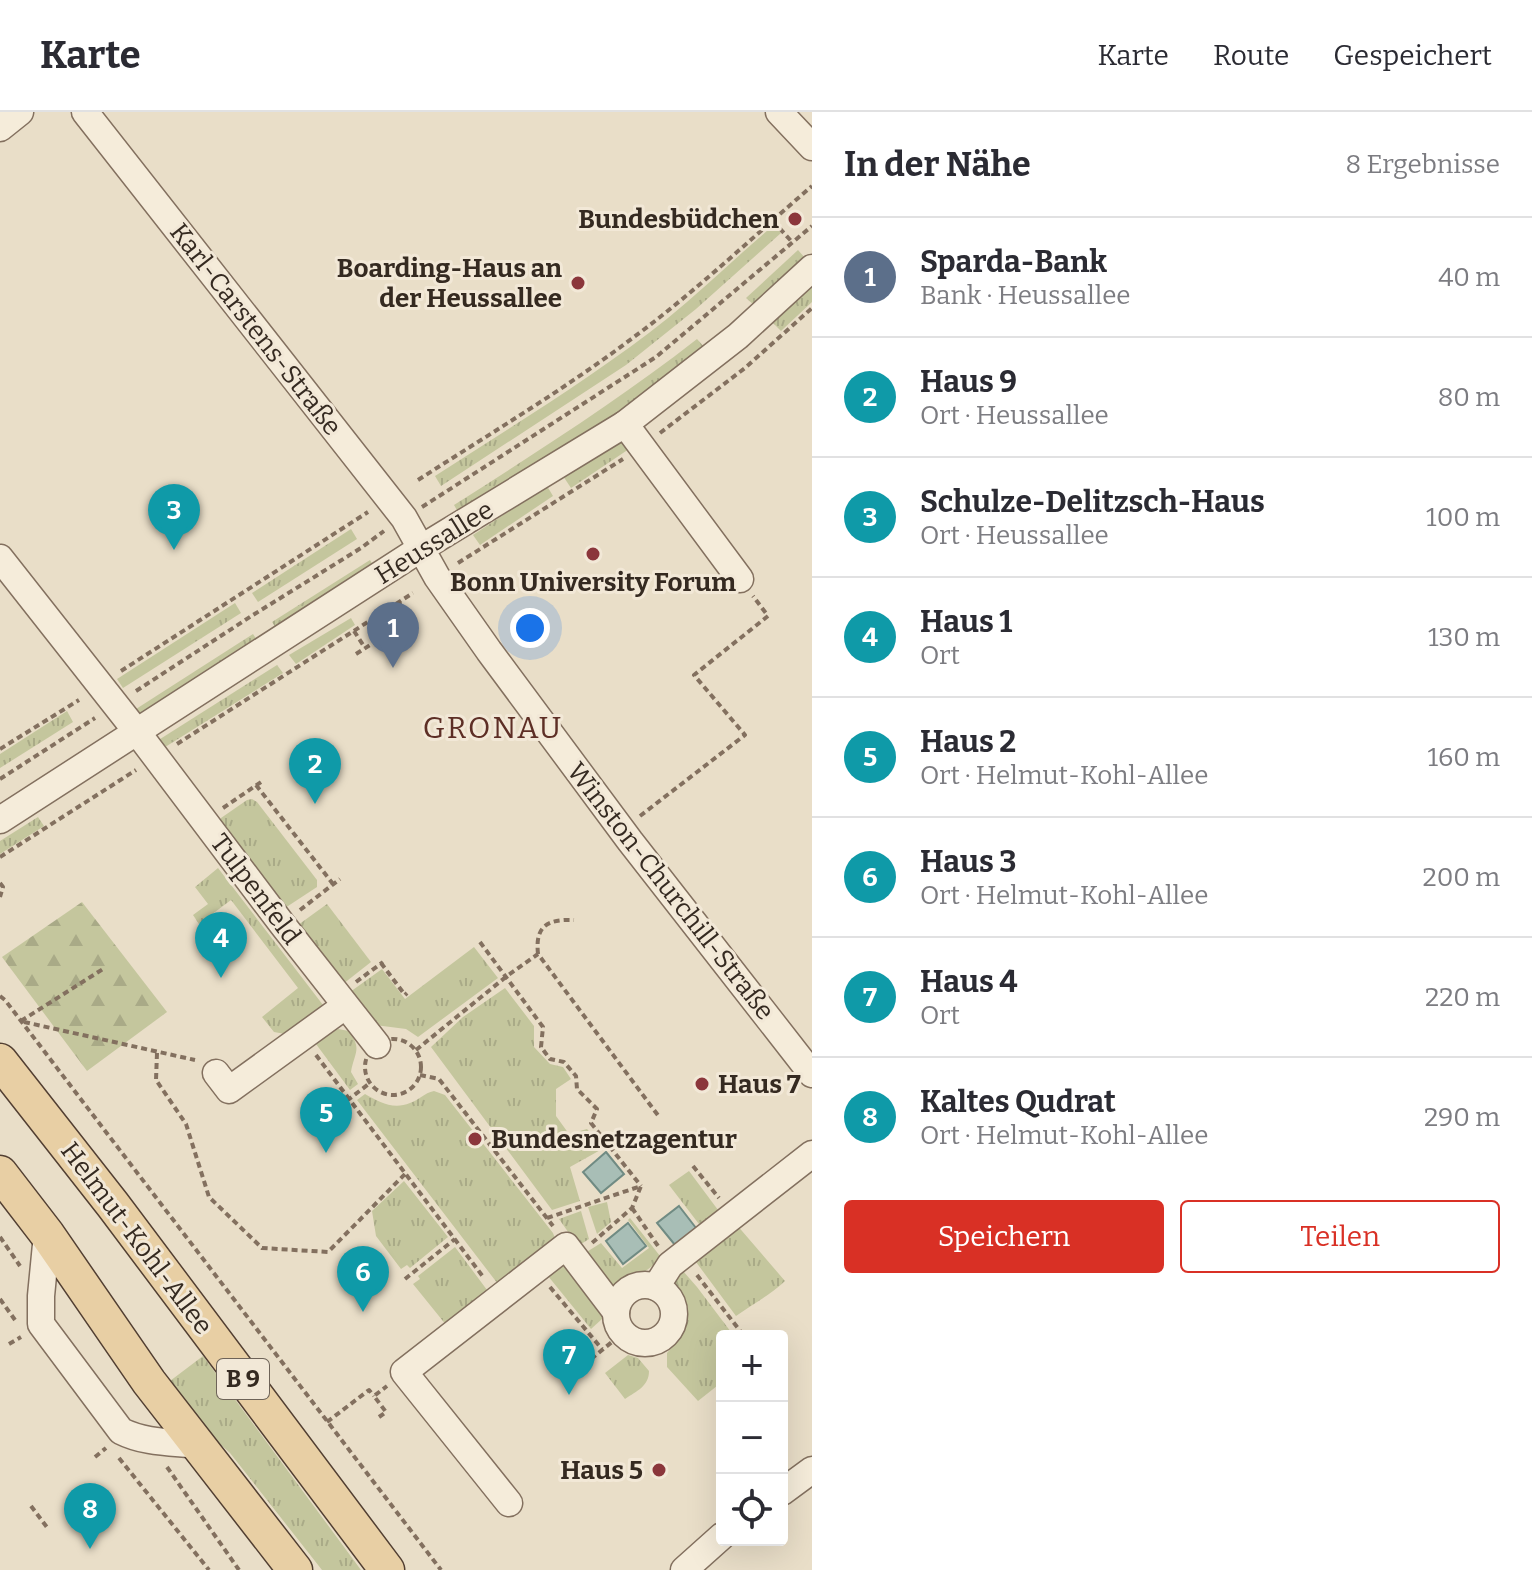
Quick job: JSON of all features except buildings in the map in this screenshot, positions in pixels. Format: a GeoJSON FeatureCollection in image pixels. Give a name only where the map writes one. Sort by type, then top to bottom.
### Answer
{"type":"FeatureCollection","features":[{"type":"Feature","properties":{"kind":"main road","name":"Helmut-Kohl-Allee"},"geometry":{"type":"LineString","coordinates":[[0,1061],[113,1205],[387,1570]]}},
{"type":"Feature","properties":{"kind":"main road"},"geometry":{"type":"LineString","coordinates":[[0,1173],[47,1234],[149,1382],[295,1570]]}},
{"type":"Feature","properties":{"kind":"street"},"geometry":{"type":"LineString","coordinates":[[0,128],[20,112]]}},
{"type":"Feature","properties":{"kind":"street","name":"Karl-Carstens-Straße"},"geometry":{"type":"LineString","coordinates":[[85,112],[404,518],[420,549]]}},
{"type":"Feature","properties":{"kind":"street"},"geometry":{"type":"LineString","coordinates":[[779,112],[812,147]]}},
{"type":"Feature","properties":{"kind":"street","name":"Heussallee"},"geometry":{"type":"LineString","coordinates":[[0,820],[420,549],[625,424],[738,336],[812,268]]}},
{"type":"Feature","properties":{"kind":"street"},"geometry":{"type":"LineString","coordinates":[[625,424],[740,579]]}},
{"type":"Feature","properties":{"kind":"street","name":"Winston-Churchill-Straße"},"geometry":{"type":"LineString","coordinates":[[420,549],[489,651],[621,829],[812,1074]]}},
{"type":"Feature","properties":{"kind":"street","name":"Tulpenfeld"},"geometry":{"type":"LineString","coordinates":[[4,571],[137,732],[377,1045]]}},
{"type":"Feature","properties":{"kind":"street"},"geometry":{"type":"LineString","coordinates":[[206,1067],[229,1090],[345,1006]]}},
{"type":"Feature","properties":{"kind":"street"},"geometry":{"type":"LineString","coordinates":[[614,1331],[623,1295],[670,1269],[812,1154]]}},
{"type":"Feature","properties":{"kind":"street"},"geometry":{"type":"LineString","coordinates":[[47,1234],[41,1324],[121,1431],[134,1438],[198,1445]]}},
{"type":"Feature","properties":{"kind":"street"},"geometry":{"type":"LineString","coordinates":[[509,1503],[404,1372],[536,1270],[570,1252],[614,1331],[639,1343],[649,1343],[666,1335],[672,1327],[674,1309],[671,1299],[664,1292],[670,1269]]}},
{"type":"Feature","properties":{"kind":"street"},"geometry":{"type":"LineString","coordinates":[[788,1488],[812,1470]]}},
{"type":"Feature","properties":{"kind":"street"},"geometry":{"type":"LineString","coordinates":[[684,1570],[716,1541]]}},
{"type":"Feature","properties":{"kind":"path"},"geometry":{"type":"LineString","coordinates":[[418,480],[538,404],[634,337],[812,186]]}},
{"type":"Feature","properties":{"kind":"path"},"geometry":{"type":"LineString","coordinates":[[772,221],[793,243]]}},
{"type":"Feature","properties":{"kind":"path"},"geometry":{"type":"LineString","coordinates":[[422,507],[656,357],[812,226]]}},
{"type":"Feature","properties":{"kind":"path"},"geometry":{"type":"LineString","coordinates":[[452,568],[642,446],[732,379],[812,308]]}},
{"type":"Feature","properties":{"kind":"path"},"geometry":{"type":"LineString","coordinates":[[115,674],[368,512]]}},
{"type":"Feature","properties":{"kind":"path"},"geometry":{"type":"LineString","coordinates":[[0,779],[361,548],[389,527]]}},
{"type":"Feature","properties":{"kind":"path"},"geometry":{"type":"LineString","coordinates":[[621,829],[745,735],[694,675],[768,616],[740,579]]}},
{"type":"Feature","properties":{"kind":"path"},"geometry":{"type":"LineString","coordinates":[[356,654],[400,626],[403,611],[400,592]]}},
{"type":"Feature","properties":{"kind":"path"},"geometry":{"type":"LineString","coordinates":[[0,857],[413,593]]}},
{"type":"Feature","properties":{"kind":"path"},"geometry":{"type":"LineString","coordinates":[[372,619],[383,646]]}},
{"type":"Feature","properties":{"kind":"path"},"geometry":{"type":"LineString","coordinates":[[354,631],[365,648]]}},
{"type":"Feature","properties":{"kind":"path"},"geometry":{"type":"LineString","coordinates":[[371,645],[375,651]]}},
{"type":"Feature","properties":{"kind":"path"},"geometry":{"type":"LineString","coordinates":[[0,749],[81,699]]}},
{"type":"Feature","properties":{"kind":"path"},"geometry":{"type":"LineString","coordinates":[[205,821],[264,780]]}},
{"type":"Feature","properties":{"kind":"path"},"geometry":{"type":"LineString","coordinates":[[256,785],[333,884]]}},
{"type":"Feature","properties":{"kind":"path"},"geometry":{"type":"LineString","coordinates":[[295,835],[302,829]]}},
{"type":"Feature","properties":{"kind":"path"},"geometry":{"type":"LineString","coordinates":[[282,924],[340,879]]}},
{"type":"Feature","properties":{"kind":"path"},"geometry":{"type":"LineString","coordinates":[[0,883],[3,887],[0,897]]}},
{"type":"Feature","properties":{"kind":"path"},"geometry":{"type":"LineString","coordinates":[[574,920],[557,919],[543,928],[537,938],[538,954],[660,1118]]}},
{"type":"Feature","properties":{"kind":"path"},"geometry":{"type":"LineString","coordinates":[[480,942],[543,1027],[541,1047],[550,1059],[564,1062],[576,1076],[577,1089],[597,1109],[591,1123],[641,1186]]}},
{"type":"Feature","properties":{"kind":"path"},"geometry":{"type":"LineString","coordinates":[[416,1050],[538,954]]}},
{"type":"Feature","properties":{"kind":"path"},"geometry":{"type":"LineString","coordinates":[[383,962],[405,995],[407,993]]}},
{"type":"Feature","properties":{"kind":"path"},"geometry":{"type":"LineString","coordinates":[[21,1021],[103,969]]}},
{"type":"Feature","properties":{"kind":"path"},"geometry":{"type":"LineString","coordinates":[[0,996],[441,1570]]}},
{"type":"Feature","properties":{"kind":"path"},"geometry":{"type":"LineString","coordinates":[[21,1021],[206,1067]]}},
{"type":"Feature","properties":{"kind":"path"},"geometry":{"type":"LineString","coordinates":[[303,1037],[499,1299]]}},
{"type":"Feature","properties":{"kind":"path"},"geometry":{"type":"LineString","coordinates":[[393,1039],[416,1050],[420,1058],[420,1075],[410,1090],[402,1094],[384,1094],[370,1083],[365,1067],[367,1058],[377,1045],[393,1039]]}},
{"type":"Feature","properties":{"kind":"path"},"geometry":{"type":"LineString","coordinates":[[157,1053],[156,1080],[186,1124],[209,1197],[262,1248],[328,1252],[405,1174]]}},
{"type":"Feature","properties":{"kind":"path"},"geometry":{"type":"LineString","coordinates":[[420,1075],[439,1079],[570,1252],[632,1208],[641,1186]]}},
{"type":"Feature","properties":{"kind":"path"},"geometry":{"type":"LineString","coordinates":[[323,1119],[370,1083]]}},
{"type":"Feature","properties":{"kind":"path"},"geometry":{"type":"LineString","coordinates":[[693,1166],[733,1216]]}},
{"type":"Feature","properties":{"kind":"path"},"geometry":{"type":"LineString","coordinates":[[547,1218],[641,1186]]}},
{"type":"Feature","properties":{"kind":"path"},"geometry":{"type":"LineString","coordinates":[[632,1208],[670,1269],[737,1330]]}},
{"type":"Feature","properties":{"kind":"path"},"geometry":{"type":"LineString","coordinates":[[405,1279],[455,1239]]}},
{"type":"Feature","properties":{"kind":"path"},"geometry":{"type":"LineString","coordinates":[[536,1270],[614,1331],[591,1359]]}},
{"type":"Feature","properties":{"kind":"path"},"geometry":{"type":"LineString","coordinates":[[0,1299],[17,1322]]}},
{"type":"Feature","properties":{"kind":"path"},"geometry":{"type":"LineString","coordinates":[[374,1396],[404,1372]]}},
{"type":"Feature","properties":{"kind":"path"},"geometry":{"type":"LineString","coordinates":[[327,1422],[369,1390],[386,1412],[379,1417]]}},
{"type":"Feature","properties":{"kind":"path"},"geometry":{"type":"LineString","coordinates":[[119,1458],[209,1570]]}},
{"type":"Feature","properties":{"kind":"path"},"geometry":{"type":"LineString","coordinates":[[31,1506],[49,1530]]}},
{"type":"Feature","properties":{"kind":"green space"},"geometry":{"type":"Polygon","coordinates":[[[774,225],[781,233],[696,309],[626,365],[441,486],[435,476],[612,360],[682,307],[774,225]]]}},
{"type":"Feature","properties":{"kind":"green space"},"geometry":{"type":"Polygon","coordinates":[[[798,250],[805,258],[754,305],[746,298],[798,250]]]}},
{"type":"Feature","properties":{"kind":"green space"},"geometry":{"type":"Polygon","coordinates":[[[812,285],[812,302],[781,331],[772,322],[812,285]]]}},
{"type":"Feature","properties":{"kind":"green space"},"geometry":{"type":"Polygon","coordinates":[[[697,339],[705,348],[650,391],[458,512],[454,505],[608,404],[697,339]]]}},
{"type":"Feature","properties":{"kind":"green space"},"geometry":{"type":"Polygon","coordinates":[[[625,435],[632,447],[571,488],[563,476],[625,435]]]}},
{"type":"Feature","properties":{"kind":"green space"},"geometry":{"type":"Polygon","coordinates":[[[547,486],[553,496],[480,545],[473,535],[547,486]]]}},
{"type":"Feature","properties":{"kind":"green space"},"geometry":{"type":"Polygon","coordinates":[[[351,529],[357,539],[258,602],[252,593],[351,529]]]}},
{"type":"Feature","properties":{"kind":"green space"},"geometry":{"type":"Polygon","coordinates":[[[370,560],[373,565],[278,631],[272,622],[370,560]]]}},
{"type":"Feature","properties":{"kind":"green space"},"geometry":{"type":"Polygon","coordinates":[[[235,603],[241,613],[123,688],[117,679],[235,603]]]}},
{"type":"Feature","properties":{"kind":"green space"},"geometry":{"type":"Polygon","coordinates":[[[351,618],[355,625],[296,664],[289,655],[351,618]]]}},
{"type":"Feature","properties":{"kind":"green space"},"geometry":{"type":"Polygon","coordinates":[[[253,634],[259,643],[141,718],[136,709],[253,634]]]}},
{"type":"Feature","properties":{"kind":"green space"},"geometry":{"type":"Polygon","coordinates":[[[277,665],[283,673],[162,749],[157,741],[277,665]]]}},
{"type":"Feature","properties":{"kind":"green space"},"geometry":{"type":"Polygon","coordinates":[[[67,711],[73,722],[0,768],[0,754],[67,711]]]}},
{"type":"Feature","properties":{"kind":"green space"},"geometry":{"type":"Polygon","coordinates":[[[252,799],[317,880],[317,887],[285,908],[219,823],[221,818],[252,799]]]}},
{"type":"Feature","properties":{"kind":"green space"},"geometry":{"type":"Polygon","coordinates":[[[38,817],[44,826],[0,854],[0,841],[38,817]]]}},
{"type":"Feature","properties":{"kind":"green space"},"geometry":{"type":"Polygon","coordinates":[[[218,868],[323,1005],[285,1034],[274,1032],[262,1017],[298,988],[231,900],[199,924],[193,915],[208,904],[195,887],[218,868]]]}},
{"type":"Feature","properties":{"kind":"green space"},"geometry":{"type":"Polygon","coordinates":[[[82,902],[167,1012],[87,1071],[2,957],[82,902]]]}},
{"type":"Feature","properties":{"kind":"green space"},"geometry":{"type":"Polygon","coordinates":[[[327,904],[371,962],[343,984],[298,925],[327,904]]]}},
{"type":"Feature","properties":{"kind":"green space"},"geometry":{"type":"Polygon","coordinates":[[[474,947],[498,978],[418,1037],[406,1029],[375,1025],[350,992],[382,969],[405,999],[474,947]]]}},
{"type":"Feature","properties":{"kind":"green space"},"geometry":{"type":"Polygon","coordinates":[[[505,988],[534,1026],[534,1047],[550,1064],[563,1067],[571,1079],[556,1089],[556,1116],[569,1134],[587,1129],[604,1148],[570,1167],[580,1201],[552,1210],[431,1047],[463,1017],[505,988]]]}},
{"type":"Feature","properties":{"kind":"green space"},"geometry":{"type":"Polygon","coordinates":[[[338,1029],[349,1031],[356,1047],[351,1072],[358,1084],[350,1090],[316,1044],[338,1029]]]}},
{"type":"Feature","properties":{"kind":"green space"},"geometry":{"type":"Polygon","coordinates":[[[434,1091],[445,1095],[553,1233],[556,1241],[501,1288],[357,1100],[365,1094],[398,1106],[434,1091]]]}},
{"type":"Feature","properties":{"kind":"green space"},"geometry":{"type":"Polygon","coordinates":[[[689,1171],[721,1214],[702,1228],[669,1185],[689,1171]]]}},
{"type":"Feature","properties":{"kind":"green space"},"geometry":{"type":"Polygon","coordinates":[[[404,1181],[448,1237],[410,1268],[407,1265],[401,1269],[376,1236],[372,1211],[404,1181]]]}},
{"type":"Feature","properties":{"kind":"green space"},"geometry":{"type":"Polygon","coordinates":[[[607,1202],[611,1222],[597,1234],[588,1207],[607,1202]]]}},
{"type":"Feature","properties":{"kind":"green space"},"geometry":{"type":"Polygon","coordinates":[[[581,1211],[589,1239],[578,1246],[559,1219],[581,1211]]]}},
{"type":"Feature","properties":{"kind":"green space"},"geometry":{"type":"Polygon","coordinates":[[[630,1218],[661,1259],[640,1275],[616,1287],[608,1282],[585,1253],[601,1243],[622,1268],[649,1248],[628,1220],[630,1218]]]}},
{"type":"Feature","properties":{"kind":"green space"},"geometry":{"type":"Polygon","coordinates":[[[736,1224],[785,1281],[736,1316],[696,1259],[736,1224]]]}},
{"type":"Feature","properties":{"kind":"green space"},"geometry":{"type":"Polygon","coordinates":[[[455,1247],[493,1298],[451,1331],[413,1284],[420,1279],[418,1276],[455,1247]]]}},
{"type":"Feature","properties":{"kind":"green space"},"geometry":{"type":"Polygon","coordinates":[[[557,1266],[569,1267],[603,1314],[591,1329],[548,1276],[557,1266]]]}},
{"type":"Feature","properties":{"kind":"green space"},"geometry":{"type":"Polygon","coordinates":[[[683,1271],[729,1330],[716,1330],[716,1387],[698,1401],[667,1367],[667,1353],[677,1341],[686,1321],[685,1306],[673,1279],[683,1271]]]}},
{"type":"Feature","properties":{"kind":"green space"},"geometry":{"type":"Polygon","coordinates":[[[628,1355],[638,1358],[649,1371],[645,1384],[625,1399],[605,1373],[628,1355]]]}},
{"type":"Feature","properties":{"kind":"green space"},"geometry":{"type":"Polygon","coordinates":[[[203,1356],[361,1570],[322,1570],[230,1453],[197,1423],[166,1384],[203,1356]]]}},
{"type":"Feature","properties":{"kind":"water"},"geometry":{"type":"Polygon","coordinates":[[[606,1152],[624,1174],[601,1193],[583,1172],[606,1152]]]}},
{"type":"Feature","properties":{"kind":"water"},"geometry":{"type":"Polygon","coordinates":[[[679,1206],[696,1228],[675,1245],[657,1223],[679,1206]]]}},
{"type":"Feature","properties":{"kind":"water"},"geometry":{"type":"Polygon","coordinates":[[[628,1223],[646,1246],[623,1264],[606,1241],[628,1223]]]}},
{"type":"Feature","properties":{"kind":"place","name":"Bundesbüdchen"},"geometry":{"type":"Point","coordinates":[795,219]}},
{"type":"Feature","properties":{"kind":"place","name":"Boarding-Haus an der Heussallee"},"geometry":{"type":"Point","coordinates":[578,283]}},
{"type":"Feature","properties":{"kind":"place","name":"Schulze-Delitzsch-Haus"},"geometry":{"type":"Point","coordinates":[174,550]}},
{"type":"Feature","properties":{"kind":"place","name":"Bonn University Forum"},"geometry":{"type":"Point","coordinates":[593,554]}},
{"type":"Feature","properties":{"kind":"place","name":"Sparda-Bank"},"geometry":{"type":"Point","coordinates":[393,668]}},
{"type":"Feature","properties":{"kind":"place","name":"Haus 9"},"geometry":{"type":"Point","coordinates":[315,804]}},
{"type":"Feature","properties":{"kind":"place","name":"Haus 1"},"geometry":{"type":"Point","coordinates":[221,978]}},
{"type":"Feature","properties":{"kind":"place","name":"Haus 7"},"geometry":{"type":"Point","coordinates":[702,1084]}},
{"type":"Feature","properties":{"kind":"place","name":"Bundesnetzagentur"},"geometry":{"type":"Point","coordinates":[475,1139]}},
{"type":"Feature","properties":{"kind":"place","name":"Haus 2"},"geometry":{"type":"Point","coordinates":[326,1153]}},
{"type":"Feature","properties":{"kind":"place","name":"Haus 3"},"geometry":{"type":"Point","coordinates":[363,1312]}},
{"type":"Feature","properties":{"kind":"place","name":"Haus 4"},"geometry":{"type":"Point","coordinates":[569,1395]}},
{"type":"Feature","properties":{"kind":"place","name":"Haus 5"},"geometry":{"type":"Point","coordinates":[659,1470]}},
{"type":"Feature","properties":{"kind":"place","name":"Kaltes Qudrat"},"geometry":{"type":"Point","coordinates":[90,1549]}},
{"type":"Feature","properties":{"kind":"district","name":"GRONAU"},"geometry":{"type":"Point","coordinates":[493,728]}}]}
